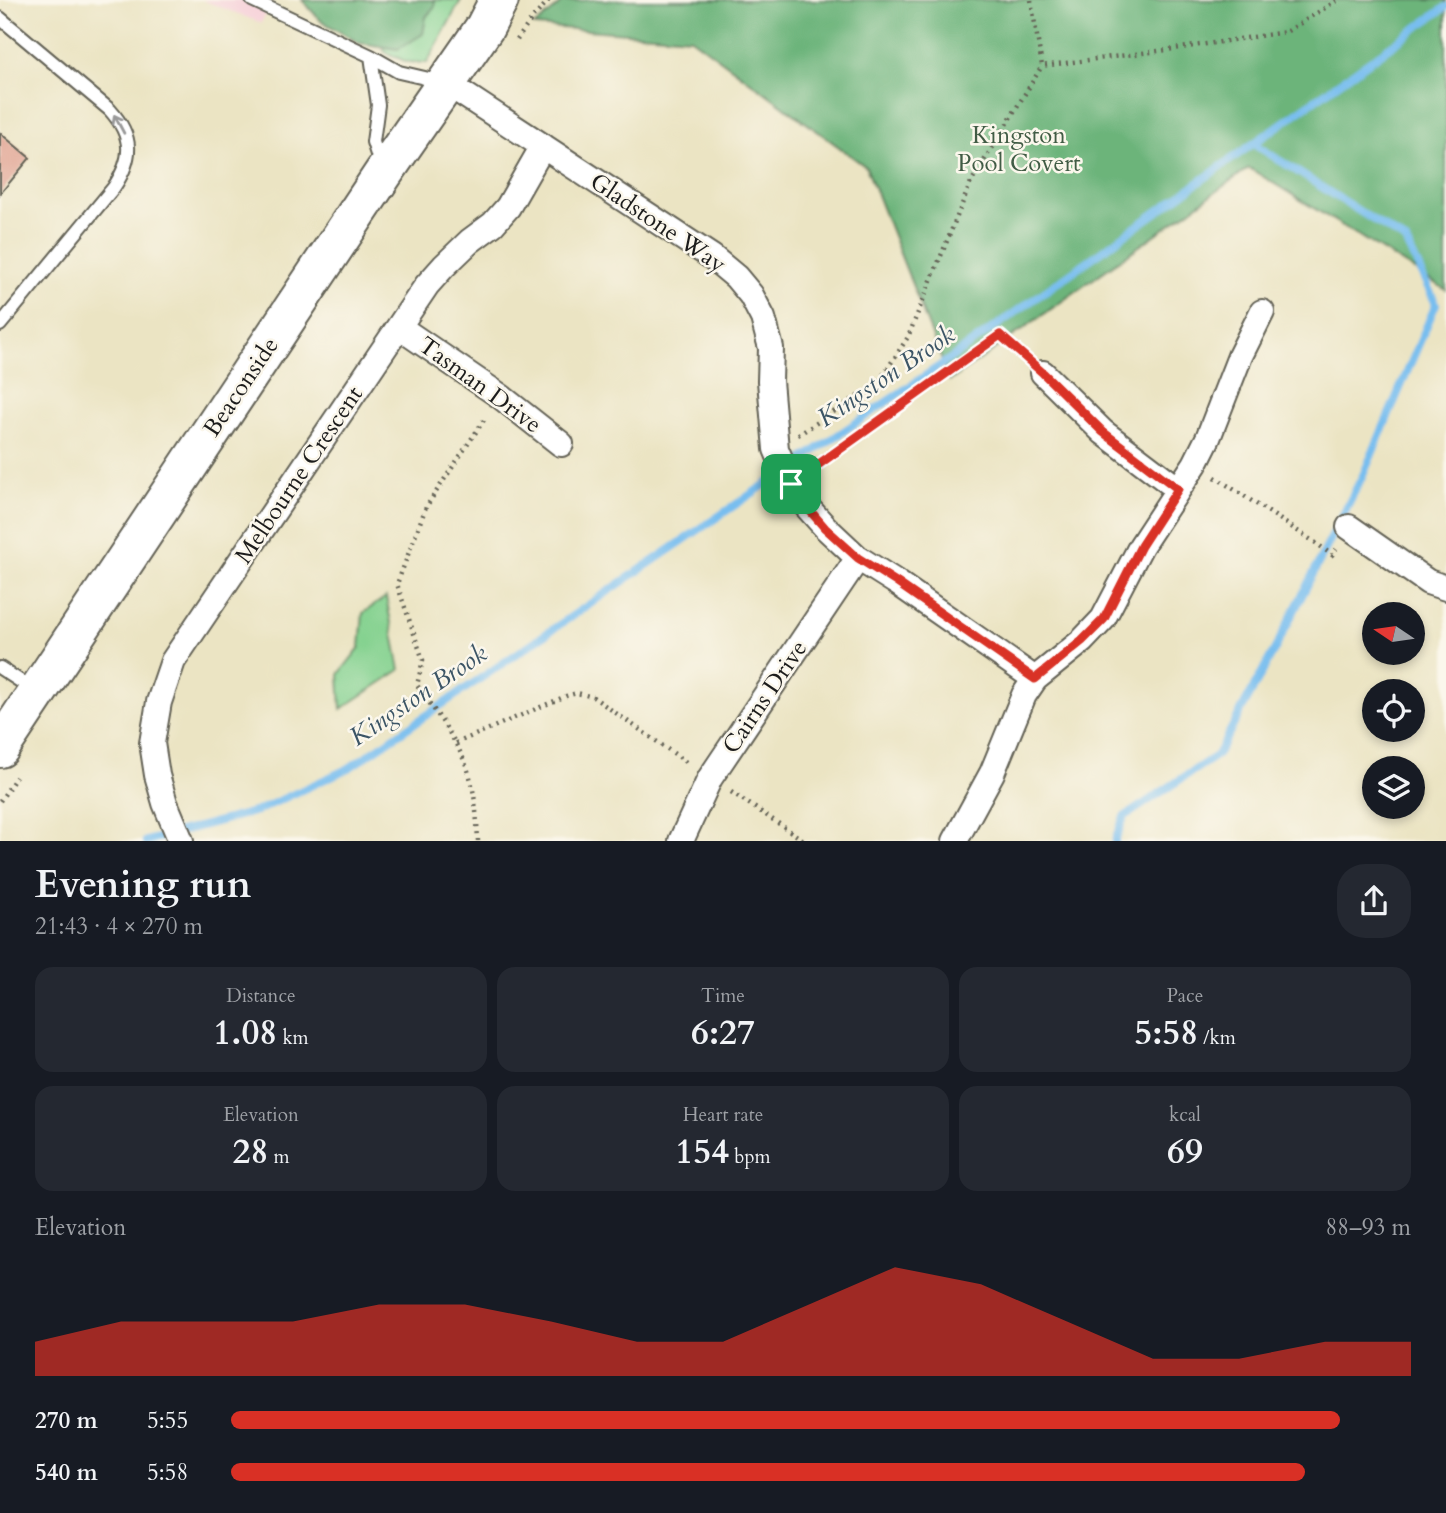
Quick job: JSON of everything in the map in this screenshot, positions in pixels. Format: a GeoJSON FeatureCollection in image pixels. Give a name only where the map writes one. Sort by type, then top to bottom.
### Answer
{"type":"FeatureCollection","features":[{"type":"Feature","properties":{"kind":"highway","name":"Beaconside"},"geometry":{"type":"LineString","coordinates":[[0,748],[383,174],[448,84],[500,23],[514,0]]}},
{"type":"Feature","properties":{"kind":"street","name":"Gladstone Way"},"geometry":{"type":"LineString","coordinates":[[448,84],[712,257],[736,277],[751,295],[763,318],[771,348],[770,381],[776,449],[796,491],[825,528],[858,558],[1035,679]]}},
{"type":"Feature","properties":{"kind":"street","name":"Melbourne Crescent"},"geometry":{"type":"LineString","coordinates":[[181,841],[165,803],[152,743],[159,702],[173,661],[427,285],[444,265],[508,207],[543,146]]}},
{"type":"Feature","properties":{"kind":"street"},"geometry":{"type":"LineString","coordinates":[[955,841],[992,773],[1024,695],[1035,679],[1082,641],[1104,619],[1141,546],[1195,464],[1240,356],[1262,312]]}},
{"type":"Feature","properties":{"kind":"street","name":"Tasman Drive"},"geometry":{"type":"LineString","coordinates":[[399,327],[500,396],[561,444]]}},
{"type":"Feature","properties":{"kind":"street"},"geometry":{"type":"LineString","coordinates":[[1043,373],[1103,432],[1178,489]]}},
{"type":"Feature","properties":{"kind":"street"},"geometry":{"type":"LineString","coordinates":[[1349,527],[1428,582],[1446,588]]}},
{"type":"Feature","properties":{"kind":"street","name":"Cairns Drive"},"geometry":{"type":"LineString","coordinates":[[681,841],[710,778],[858,558]]}},
{"type":"Feature","properties":{"kind":"lane"},"geometry":{"type":"LineString","coordinates":[[252,0],[399,72],[448,84]]}},
{"type":"Feature","properties":{"kind":"lane"},"geometry":{"type":"LineString","coordinates":[[0,18],[110,110],[121,122],[128,155],[124,170],[114,187],[0,325]]}},
{"type":"Feature","properties":{"kind":"lane"},"geometry":{"type":"LineString","coordinates":[[371,56],[378,105],[373,142],[383,174]]}},
{"type":"Feature","properties":{"kind":"lane"},"geometry":{"type":"LineString","coordinates":[[0,668],[39,689]]}},
{"type":"Feature","properties":{"kind":"path"},"geometry":{"type":"LineString","coordinates":[[500,23],[531,20],[549,0]]}},
{"type":"Feature","properties":{"kind":"path"},"geometry":{"type":"LineString","coordinates":[[776,449],[878,383],[908,337],[971,182],[1042,66],[1031,0]]}},
{"type":"Feature","properties":{"kind":"path"},"geometry":{"type":"LineString","coordinates":[[1042,66],[1174,50],[1286,32],[1338,0]]}},
{"type":"Feature","properties":{"kind":"path"},"geometry":{"type":"LineString","coordinates":[[796,491],[1000,335],[1043,373]]}},
{"type":"Feature","properties":{"kind":"path"},"geometry":{"type":"LineString","coordinates":[[478,841],[477,811],[471,778],[456,743],[418,685],[422,660],[397,584],[426,507],[500,396]]}},
{"type":"Feature","properties":{"kind":"path"},"geometry":{"type":"LineString","coordinates":[[1195,464],[1332,555]]}},
{"type":"Feature","properties":{"kind":"path"},"geometry":{"type":"LineString","coordinates":[[456,743],[566,696]]}},
{"type":"Feature","properties":{"kind":"shaded area"},"geometry":{"type":"Polygon","coordinates":[[[202,0],[273,0],[261,23],[202,0]]]}},
{"type":"Feature","properties":{"kind":"green space"},"geometry":{"type":"Polygon","coordinates":[[[302,0],[434,0],[435,6],[426,17],[423,34],[398,49],[359,43],[320,20],[302,0]]]}},
{"type":"Feature","properties":{"kind":"green space"},"geometry":{"type":"Polygon","coordinates":[[[434,0],[461,0],[427,63],[407,62],[385,52],[383,47],[398,49],[435,6],[434,0]]]}},
{"type":"Feature","properties":{"kind":"green space","name":"Kingston Pool Covert"},"geometry":{"type":"Polygon","coordinates":[[[1446,0],[1446,290],[1249,168],[950,381],[866,167],[691,38],[534,26],[563,2],[1446,0]]]}},
{"type":"Feature","properties":{"kind":"green space"},"geometry":{"type":"Polygon","coordinates":[[[386,597],[400,670],[341,709],[339,674],[360,647],[363,613],[386,597]]]}},
{"type":"Feature","properties":{"kind":"building"},"geometry":{"type":"Polygon","coordinates":[[[0,133],[30,158],[0,194],[0,133]]]}},
{"type":"Feature","properties":{"kind":"waterway","name":"Kingston Brook"},"geometry":{"type":"LineString","coordinates":[[146,841],[257,811],[349,768],[951,358],[1446,7]]}},
{"type":"Feature","properties":{"kind":"waterway"},"geometry":{"type":"LineString","coordinates":[[1115,841],[1124,817],[1217,755],[1277,645],[1364,473],[1436,304],[1406,241],[1254,144]]}},
{"type":"Feature","properties":{"kind":"route"},"geometry":{"type":"LineString","coordinates":[[1000,335],[1103,432],[1178,489],[1141,546],[1104,619],[1082,641],[1035,679],[858,558],[825,528],[791,484],[1000,335]]}}]}
